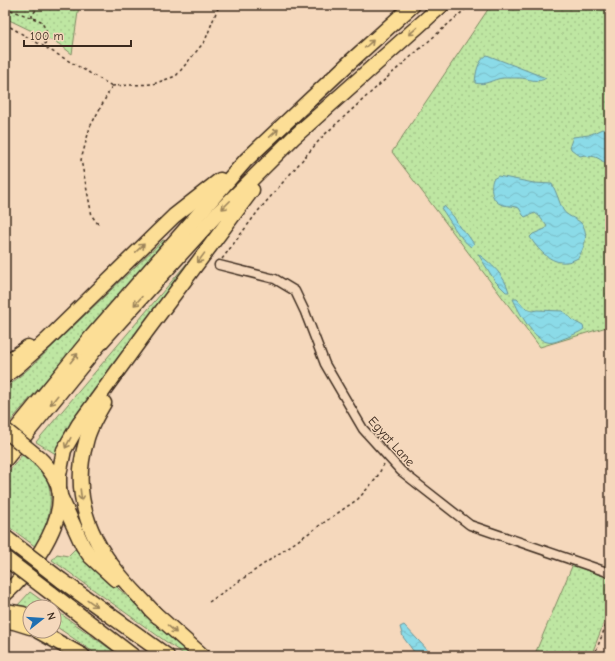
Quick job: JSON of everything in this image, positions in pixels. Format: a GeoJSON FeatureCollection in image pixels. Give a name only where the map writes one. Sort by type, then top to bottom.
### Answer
{"type":"FeatureCollection","features":[{"type":"Feature","properties":{"kind":"highway"},"geometry":{"type":"LineString","coordinates":[[5,376],[46,341],[82,304],[174,216],[246,160],[413,5]]}},
{"type":"Feature","properties":{"kind":"highway"},"geometry":{"type":"LineString","coordinates":[[5,460],[101,342],[216,215],[294,138],[442,5]]}},
{"type":"Feature","properties":{"kind":"highway"},"geometry":{"type":"LineString","coordinates":[[5,594],[18,582],[46,543],[57,515],[61,461],[69,441],[146,332],[265,172],[294,138]]}},
{"type":"Feature","properties":{"kind":"highway"},"geometry":{"type":"LineString","coordinates":[[5,443],[93,335],[246,160]]}},
{"type":"Feature","properties":{"kind":"highway"},"geometry":{"type":"LineString","coordinates":[[5,363],[25,350],[82,304]]}},
{"type":"Feature","properties":{"kind":"highway"},"geometry":{"type":"LineString","coordinates":[[146,332],[95,419],[86,440],[80,475],[83,506],[93,535],[118,573],[157,616]]}},
{"type":"Feature","properties":{"kind":"highway"},"geometry":{"type":"LineString","coordinates":[[5,430],[38,457],[50,470],[77,536],[90,556],[203,656]]}},
{"type":"Feature","properties":{"kind":"highway"},"geometry":{"type":"LineString","coordinates":[[5,537],[61,580],[167,656]]}},
{"type":"Feature","properties":{"kind":"highway"},"geometry":{"type":"LineString","coordinates":[[5,558],[133,656]]}},
{"type":"Feature","properties":{"kind":"highway"},"geometry":{"type":"LineString","coordinates":[[5,611],[22,614]]}},
{"type":"Feature","properties":{"kind":"highway"},"geometry":{"type":"LineString","coordinates":[[5,621],[22,624]]}},
{"type":"Feature","properties":{"kind":"highway"},"geometry":{"type":"LineString","coordinates":[[62,637],[89,656]]}},
{"type":"Feature","properties":{"kind":"highway"},"geometry":{"type":"LineString","coordinates":[[52,639],[83,656]]}},
{"type":"Feature","properties":{"kind":"street","name":"Egypt Lane"},"geometry":{"type":"LineString","coordinates":[[219,265],[275,279],[295,291],[305,312],[325,364],[363,429],[401,471],[470,525],[610,573]]}},
{"type":"Feature","properties":{"kind":"path"},"geometry":{"type":"LineString","coordinates":[[32,18],[32,15],[40,5]]}},
{"type":"Feature","properties":{"kind":"path"},"geometry":{"type":"LineString","coordinates":[[5,24],[112,86],[153,84],[176,76],[205,41],[217,10],[221,5]]}},
{"type":"Feature","properties":{"kind":"path"},"geometry":{"type":"LineString","coordinates":[[219,265],[222,257],[259,210],[323,136],[470,5]]}},
{"type":"Feature","properties":{"kind":"path"},"geometry":{"type":"LineString","coordinates":[[5,8],[41,20],[46,30],[45,46]]}},
{"type":"Feature","properties":{"kind":"path"},"geometry":{"type":"LineString","coordinates":[[98,224],[92,216],[82,160],[90,127],[112,86]]}},
{"type":"Feature","properties":{"kind":"path"},"geometry":{"type":"LineString","coordinates":[[209,602],[358,500],[376,479],[388,457]]}},
{"type":"Feature","properties":{"kind":"path"},"geometry":{"type":"LineString","coordinates":[[594,656],[610,615]]}},
{"type":"Feature","properties":{"kind":"green space"},"geometry":{"type":"Polygon","coordinates":[[[5,5],[79,5],[72,54],[59,44],[5,18],[5,5]]]}},
{"type":"Feature","properties":{"kind":"green space"},"geometry":{"type":"Polygon","coordinates":[[[491,5],[610,5],[610,326],[540,347],[392,152],[491,5]]]}},
{"type":"Feature","properties":{"kind":"green space"},"geometry":{"type":"Polygon","coordinates":[[[209,237],[59,456],[36,442],[209,237]]]}},
{"type":"Feature","properties":{"kind":"green space"},"geometry":{"type":"Polygon","coordinates":[[[163,240],[165,241],[9,423],[5,419],[5,389],[33,365],[163,240]]]}},
{"type":"Feature","properties":{"kind":"green space"},"geometry":{"type":"Polygon","coordinates":[[[22,455],[42,470],[48,482],[50,491],[47,520],[36,547],[5,524],[5,476],[22,455]]]}},
{"type":"Feature","properties":{"kind":"green space"},"geometry":{"type":"Polygon","coordinates":[[[75,549],[193,656],[186,656],[52,560],[57,554],[68,556],[75,549]]]}},
{"type":"Feature","properties":{"kind":"green space"},"geometry":{"type":"Polygon","coordinates":[[[573,564],[610,578],[610,607],[591,656],[534,656],[573,564]]]}},
{"type":"Feature","properties":{"kind":"green space"},"geometry":{"type":"Polygon","coordinates":[[[30,592],[40,599],[24,599],[30,592]]]}},
{"type":"Feature","properties":{"kind":"green space"},"geometry":{"type":"Polygon","coordinates":[[[22,601],[22,608],[17,606],[22,601]]]}},
{"type":"Feature","properties":{"kind":"green space"},"geometry":{"type":"Polygon","coordinates":[[[62,615],[120,656],[99,656],[62,631],[62,615]]]}},
{"type":"Feature","properties":{"kind":"water"},"geometry":{"type":"Polygon","coordinates":[[[487,55],[546,78],[536,81],[522,78],[503,78],[482,84],[475,83],[479,64],[487,55]]]}},
{"type":"Feature","properties":{"kind":"water"},"geometry":{"type":"Polygon","coordinates":[[[602,129],[610,132],[610,168],[595,157],[585,155],[580,156],[571,149],[570,145],[573,137],[589,135],[602,129]]]}},
{"type":"Feature","properties":{"kind":"water"},"geometry":{"type":"Polygon","coordinates":[[[498,176],[534,183],[552,184],[564,212],[579,221],[584,227],[586,236],[578,258],[569,262],[555,261],[545,255],[536,246],[530,237],[533,234],[545,229],[547,226],[535,213],[525,217],[519,208],[503,205],[496,201],[492,194],[492,186],[493,179],[498,176]]]}},
{"type":"Feature","properties":{"kind":"water"},"geometry":{"type":"Polygon","coordinates":[[[444,206],[474,244],[471,247],[458,233],[441,208],[444,206]]]}},
{"type":"Feature","properties":{"kind":"water"},"geometry":{"type":"Polygon","coordinates":[[[478,254],[497,270],[509,292],[506,292],[495,281],[478,254]]]}},
{"type":"Feature","properties":{"kind":"water"},"geometry":{"type":"Polygon","coordinates":[[[513,299],[517,299],[526,309],[532,311],[563,311],[574,321],[583,326],[584,329],[555,342],[547,342],[542,340],[527,324],[513,299]]]}},
{"type":"Feature","properties":{"kind":"water"},"geometry":{"type":"Polygon","coordinates":[[[404,625],[433,656],[417,656],[403,637],[400,627],[404,625]]]}}]}
